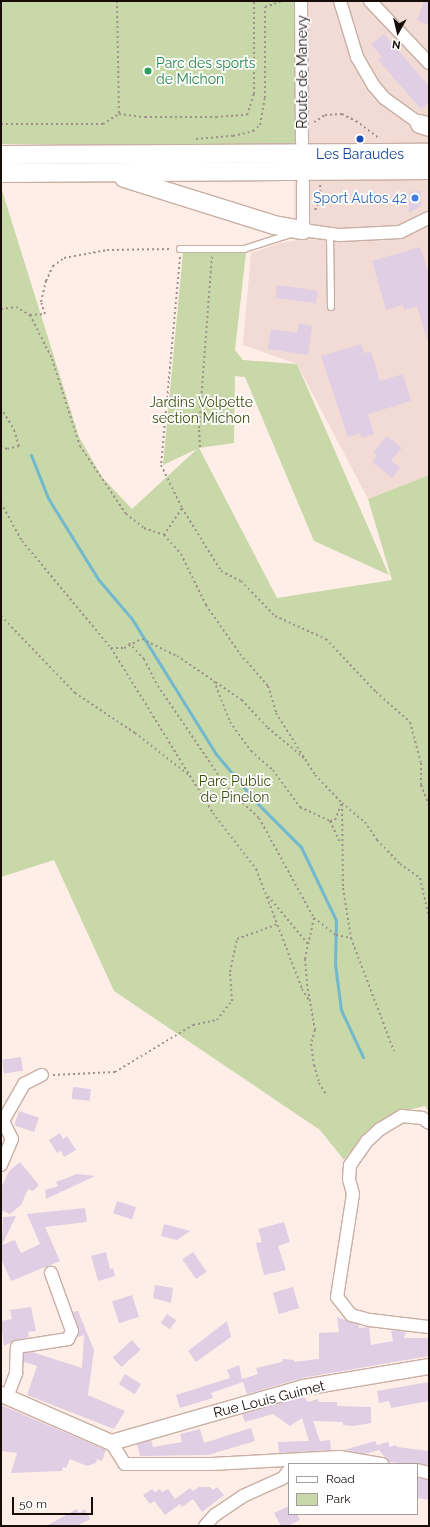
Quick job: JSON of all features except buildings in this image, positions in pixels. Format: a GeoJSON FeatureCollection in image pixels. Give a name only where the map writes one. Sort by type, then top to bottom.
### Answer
{"type":"FeatureCollection","features":[{"type":"Feature","properties":{"kind":"main road"},"geometry":{"type":"LineString","coordinates":[[1,155],[429,153]]}},
{"type":"Feature","properties":{"kind":"main road"},"geometry":{"type":"LineString","coordinates":[[1,173],[429,170]]}},
{"type":"Feature","properties":{"kind":"main road"},"geometry":{"type":"LineString","coordinates":[[106,172],[274,225],[303,230]]}},
{"type":"Feature","properties":{"kind":"street","name":"Route de Manevy"},"geometry":{"type":"LineString","coordinates":[[301,1],[302,142]]}},
{"type":"Feature","properties":{"kind":"street"},"geometry":{"type":"LineString","coordinates":[[340,1],[357,57],[374,86],[384,98],[407,117],[425,126]]}},
{"type":"Feature","properties":{"kind":"street"},"geometry":{"type":"LineString","coordinates":[[370,1],[429,63]]}},
{"type":"Feature","properties":{"kind":"street"},"geometry":{"type":"LineString","coordinates":[[303,183],[303,230],[330,234],[400,232],[429,218]]}},
{"type":"Feature","properties":{"kind":"street"},"geometry":{"type":"LineString","coordinates":[[1,1165],[6,1139],[3,1121],[24,1084],[42,1075]]}},
{"type":"Feature","properties":{"kind":"street"},"geometry":{"type":"LineString","coordinates":[[429,1123],[422,1118],[402,1116],[380,1129],[367,1141],[350,1165],[349,1179],[353,1194],[337,1297],[351,1315],[370,1320],[429,1327]]}},
{"type":"Feature","properties":{"kind":"street"},"geometry":{"type":"LineString","coordinates":[[51,1273],[72,1331],[68,1339],[18,1347],[16,1373],[4,1396],[111,1442],[125,1464],[212,1464],[296,1461],[340,1457],[376,1463]]}},
{"type":"Feature","properties":{"kind":"street","name":"Rue Louis Guimet"},"geometry":{"type":"LineString","coordinates":[[111,1442],[303,1387],[429,1366]]}},
{"type":"Feature","properties":{"kind":"street"},"geometry":{"type":"LineString","coordinates":[[418,1470],[429,1473]]}},
{"type":"Feature","properties":{"kind":"street"},"geometry":{"type":"LineString","coordinates":[[205,1526],[215,1515],[243,1496],[283,1478],[288,1471]]}},
{"type":"Feature","properties":{"kind":"lane"},"geometry":{"type":"LineString","coordinates":[[180,249],[244,249],[303,230]]}},
{"type":"Feature","properties":{"kind":"lane"},"geometry":{"type":"LineString","coordinates":[[330,234],[331,307]]}},
{"type":"Feature","properties":{"kind":"path"},"geometry":{"type":"LineString","coordinates":[[117,1],[119,114]]}},
{"type":"Feature","properties":{"kind":"path"},"geometry":{"type":"LineString","coordinates":[[1,124],[103,124],[119,114],[145,117],[247,115],[254,94],[254,1]]}},
{"type":"Feature","properties":{"kind":"path"},"geometry":{"type":"LineString","coordinates":[[188,139],[233,136],[253,131],[260,125],[265,98],[265,6],[282,1]]}},
{"type":"Feature","properties":{"kind":"path"},"geometry":{"type":"LineString","coordinates":[[302,128],[325,115],[342,114],[356,121],[382,140]]}},
{"type":"Feature","properties":{"kind":"path"},"geometry":{"type":"LineString","coordinates":[[319,203],[321,197],[320,185]]}},
{"type":"Feature","properties":{"kind":"path"},"geometry":{"type":"LineString","coordinates":[[1,309],[16,307],[30,315],[45,314],[41,302],[46,281],[53,266],[64,258],[107,250],[180,249],[161,465],[182,508],[221,571],[241,581],[274,616],[326,639],[376,692],[410,722],[421,763],[421,785],[429,805]]}},
{"type":"Feature","properties":{"kind":"path"},"geometry":{"type":"LineString","coordinates":[[200,447],[199,428],[212,249]]}},
{"type":"Feature","properties":{"kind":"path"},"geometry":{"type":"LineString","coordinates":[[30,315],[52,359],[80,446],[126,514],[144,528],[164,535],[181,554],[206,605],[240,654],[268,686],[276,713],[315,775],[342,803],[365,822],[377,840],[400,864],[420,878],[429,918]]}},
{"type":"Feature","properties":{"kind":"path"},"geometry":{"type":"LineString","coordinates":[[1,408],[14,430],[19,446],[7,449],[1,447]]}},
{"type":"Feature","properties":{"kind":"path"},"geometry":{"type":"LineString","coordinates":[[1,503],[22,541],[111,648],[214,813],[256,869],[299,981],[310,1002]]}},
{"type":"Feature","properties":{"kind":"path"},"geometry":{"type":"LineString","coordinates":[[164,535],[182,508]]}},
{"type":"Feature","properties":{"kind":"path"},"geometry":{"type":"LineString","coordinates":[[1,616],[75,693],[135,734],[190,776]]}},
{"type":"Feature","properties":{"kind":"path"},"geometry":{"type":"LineString","coordinates":[[111,648],[124,648],[129,643],[142,639],[177,656],[242,700],[267,727],[306,760]]}},
{"type":"Feature","properties":{"kind":"path"},"geometry":{"type":"LineString","coordinates":[[129,643],[144,659],[158,686],[228,789],[259,818],[314,918],[336,935],[351,938]]}},
{"type":"Feature","properties":{"kind":"path"},"geometry":{"type":"LineString","coordinates":[[214,681],[230,722],[251,751],[273,770],[300,807],[330,821],[340,844]]}},
{"type":"Feature","properties":{"kind":"path"},"geometry":{"type":"LineString","coordinates":[[330,821],[335,820],[342,803]]}},
{"type":"Feature","properties":{"kind":"path"},"geometry":{"type":"LineString","coordinates":[[342,803],[340,844],[343,888],[351,938],[394,1051]]}},
{"type":"Feature","properties":{"kind":"path"},"geometry":{"type":"LineString","coordinates":[[267,895],[308,944]]}},
{"type":"Feature","properties":{"kind":"path"},"geometry":{"type":"LineString","coordinates":[[314,918],[305,960],[315,1030],[311,1044],[319,1083],[327,1096]]}},
{"type":"Feature","properties":{"kind":"path"},"geometry":{"type":"LineString","coordinates":[[42,1075],[115,1072],[193,1025],[217,1020],[232,1001],[230,972],[237,938],[278,924]]}},
{"type":"Feature","properties":{"kind":"shaded area"},"geometry":{"type":"Polygon","coordinates":[[[295,1],[429,1],[429,475],[368,499],[297,364],[243,345],[251,253],[280,243],[294,241],[295,1]]]}},
{"type":"Feature","properties":{"kind":"green space","name":"Parc des sports de Michon"},"geometry":{"type":"Polygon","coordinates":[[[1,1],[295,1],[295,144],[1,144],[1,1]]]}},
{"type":"Feature","properties":{"kind":"green space","name":"Parc Public de Pinelon"},"geometry":{"type":"Polygon","coordinates":[[[1,187],[79,437],[102,477],[132,509],[197,449],[163,465],[183,252],[246,253],[235,350],[243,360],[297,364],[389,575],[314,541],[245,377],[235,376],[234,443],[199,448],[277,598],[392,580],[368,499],[429,475],[429,1113],[425,1106],[400,1112],[377,1124],[361,1138],[344,1160],[320,1130],[114,991],[54,860],[1,877],[1,187]]]}},
{"type":"Feature","properties":{"kind":"waterway"},"geometry":{"type":"LineString","coordinates":[[31,455],[48,498],[98,579],[132,619],[216,754],[258,804],[301,847],[336,920],[335,964],[341,1010],[363,1057]]}},
{"type":"Feature","properties":{"kind":"place","name":"Parc des sports de Michon"},"geometry":{"type":"Point","coordinates":[148,71]}},
{"type":"Feature","properties":{"kind":"place","name":"Les Baraudes"},"geometry":{"type":"Point","coordinates":[360,139]}},
{"type":"Feature","properties":{"kind":"place","name":"Sport Autos 42"},"geometry":{"type":"Point","coordinates":[415,198]}},
{"type":"Feature","properties":{"kind":"park label","name":"Jardins Volpette section Michon"},"geometry":{"type":"Point","coordinates":[201,410]}}]}
